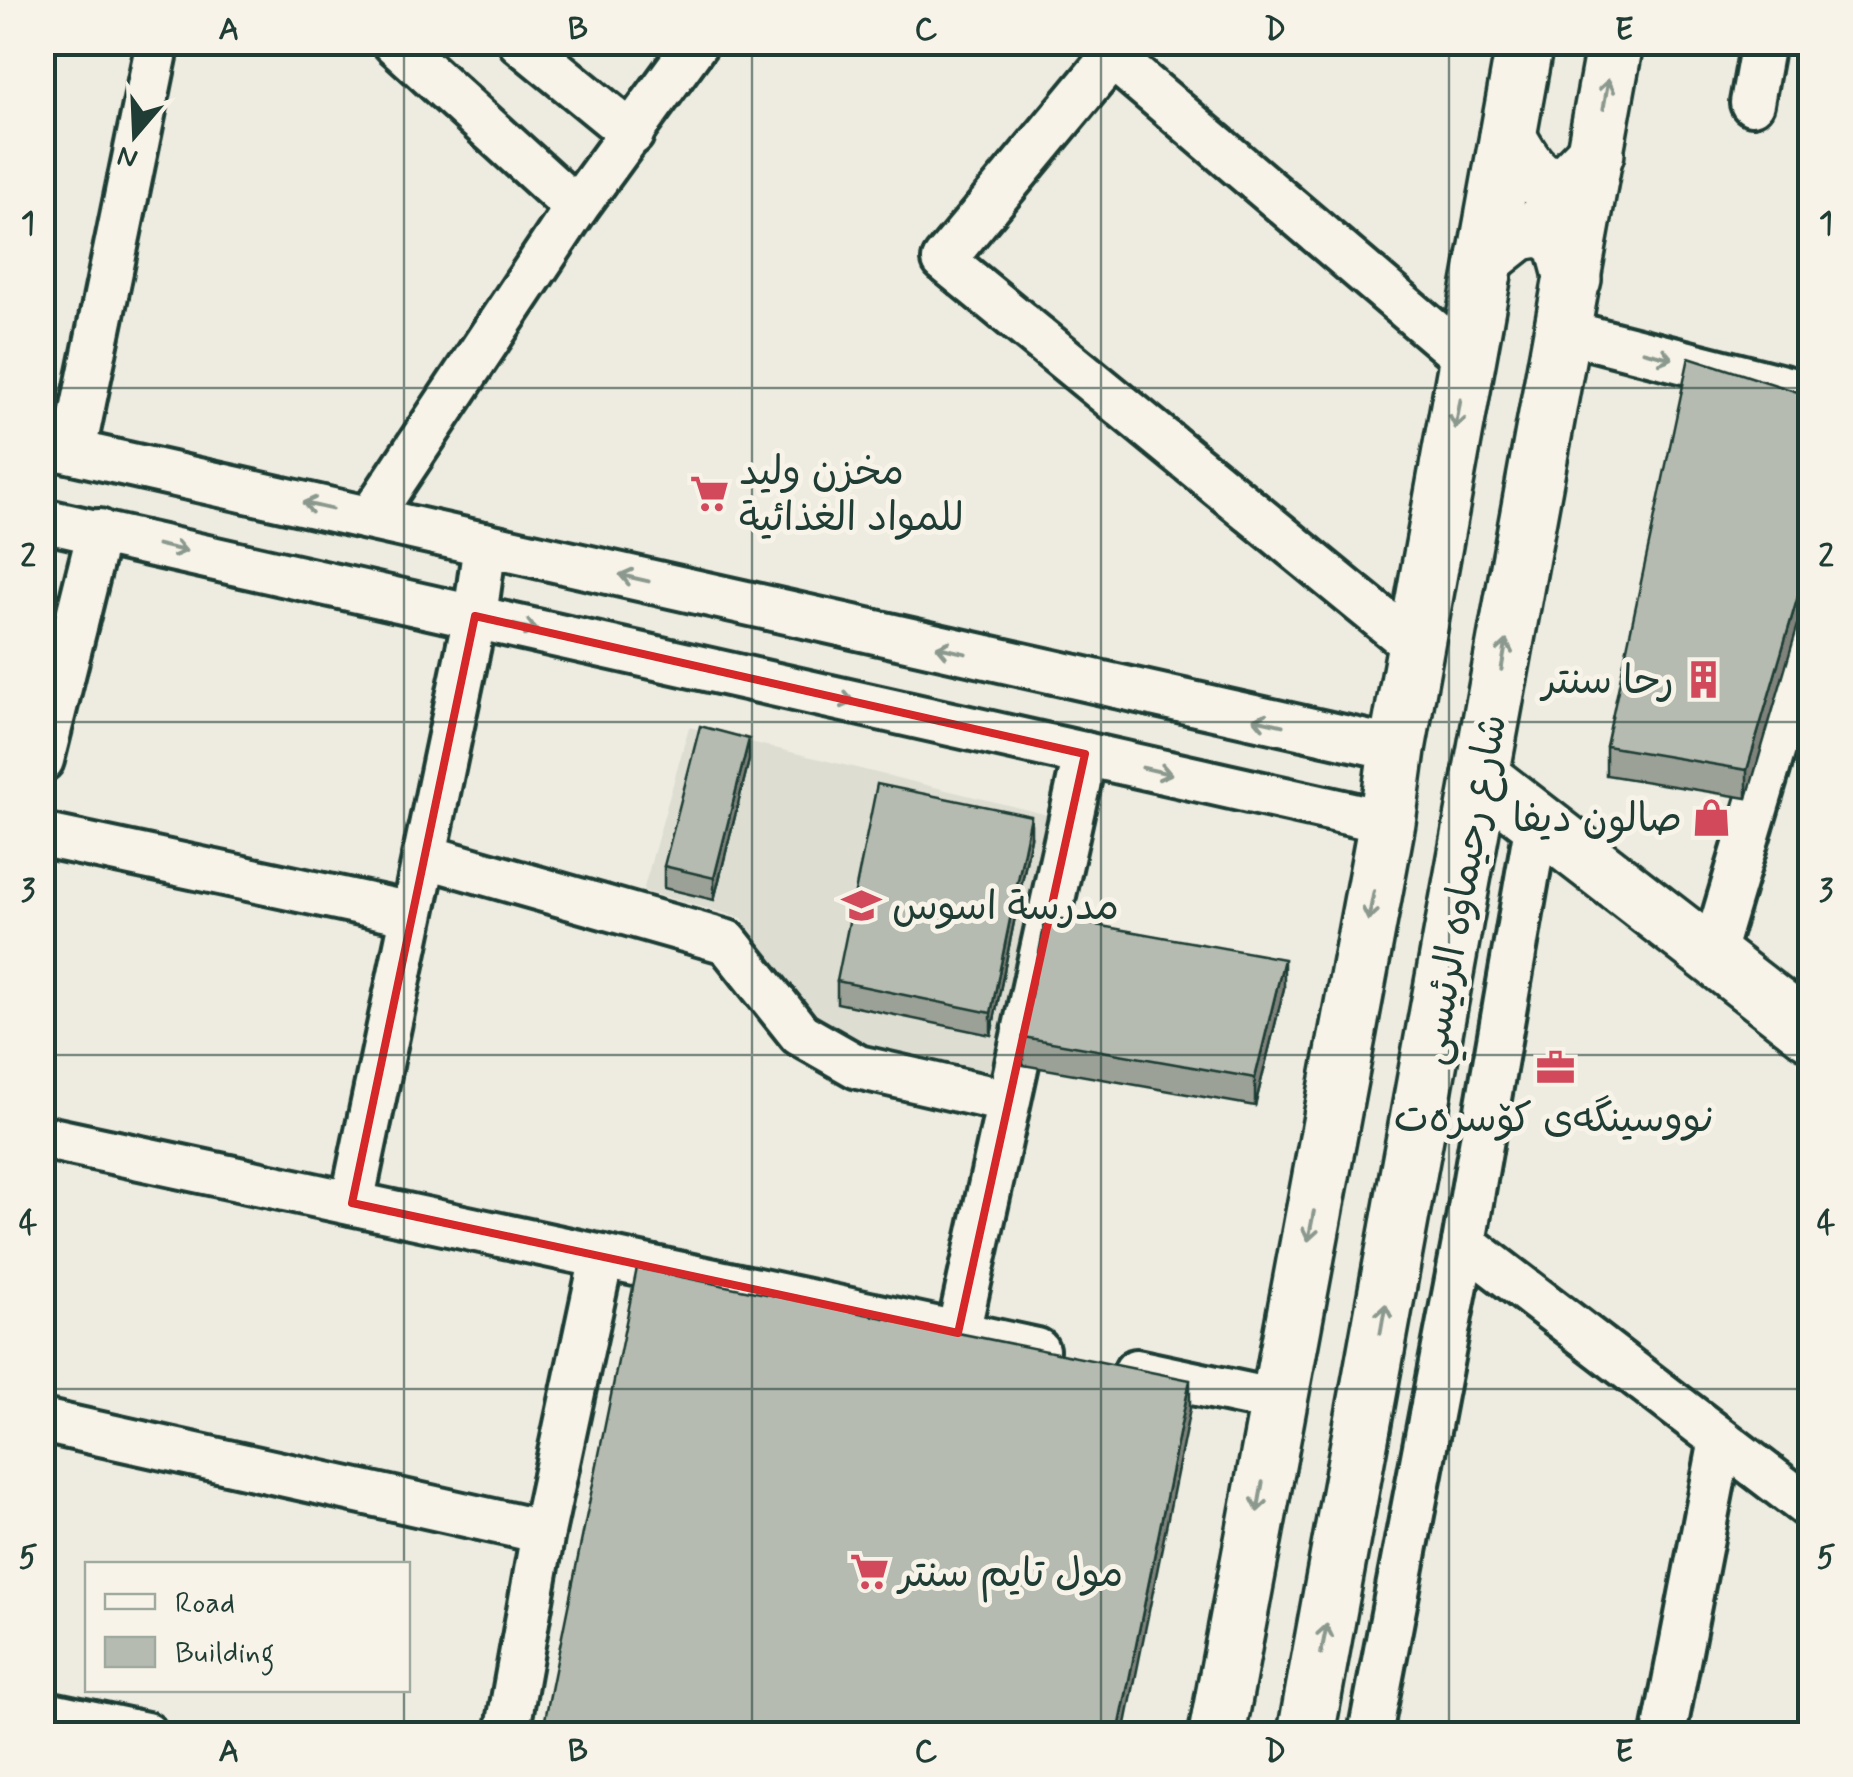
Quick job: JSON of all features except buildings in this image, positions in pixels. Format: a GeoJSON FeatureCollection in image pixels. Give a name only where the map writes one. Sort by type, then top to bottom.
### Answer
{"type":"FeatureCollection","features":[{"type":"Feature","properties":{"kind":"main road"},"geometry":{"type":"LineString","coordinates":[[1217,1734],[1387,822],[1525,42]]}},
{"type":"Feature","properties":{"kind":"main road","name":"شارع رحيماوه الرئيسي"},"geometry":{"type":"LineString","coordinates":[[1306,1734],[1616,42]]}},
{"type":"Feature","properties":{"kind":"main road"},"geometry":{"type":"LineString","coordinates":[[1508,137],[1524,166],[1540,183],[1560,190],[1596,152]]}},
{"type":"Feature","properties":{"kind":"main road"},"geometry":{"type":"LineString","coordinates":[[1486,258],[1519,232],[1544,228],[1564,242],[1568,305]]}},
{"type":"Feature","properties":{"kind":"main road"},"geometry":{"type":"LineString","coordinates":[[1481,777],[1810,1032]]}},
{"type":"Feature","properties":{"kind":"street"},"geometry":{"type":"LineString","coordinates":[[158,42],[58,448],[1397,749]]}},
{"type":"Feature","properties":{"kind":"street"},"geometry":{"type":"LineString","coordinates":[[394,42],[576,208]]}},
{"type":"Feature","properties":{"kind":"street"},"geometry":{"type":"LineString","coordinates":[[520,42],[632,134]]}},
{"type":"Feature","properties":{"kind":"street"},"geometry":{"type":"LineString","coordinates":[[370,518],[576,208],[697,42]]}},
{"type":"Feature","properties":{"kind":"street"},"geometry":{"type":"LineString","coordinates":[[1752,103],[1763,42]]}},
{"type":"Feature","properties":{"kind":"street"},"geometry":{"type":"LineString","coordinates":[[1416,647],[944,260],[1112,57],[1467,360]]}},
{"type":"Feature","properties":{"kind":"street"},"geometry":{"type":"LineString","coordinates":[[1568,305],[1810,394]]}},
{"type":"Feature","properties":{"kind":"street"},"geometry":{"type":"LineString","coordinates":[[42,520],[1387,822]]}},
{"type":"Feature","properties":{"kind":"street"},"geometry":{"type":"LineString","coordinates":[[42,760],[99,531]]}},
{"type":"Feature","properties":{"kind":"street"},"geometry":{"type":"LineString","coordinates":[[352,1203],[476,616],[485,544]]}},
{"type":"Feature","properties":{"kind":"street"},"geometry":{"type":"LineString","coordinates":[[1712,956],[1810,628]]}},
{"type":"Feature","properties":{"kind":"street"},"geometry":{"type":"LineString","coordinates":[[1320,809],[1331,773],[1328,736]]}},
{"type":"Feature","properties":{"kind":"street"},"geometry":{"type":"LineString","coordinates":[[958,1333],[1006,1100],[1085,754]]}},
{"type":"Feature","properties":{"kind":"street"},"geometry":{"type":"LineString","coordinates":[[1370,1734],[1464,1243],[1537,821]]}},
{"type":"Feature","properties":{"kind":"street"},"geometry":{"type":"LineString","coordinates":[[42,835],[412,914]]}},
{"type":"Feature","properties":{"kind":"street"},"geometry":{"type":"LineString","coordinates":[[424,856],[727,942],[800,1034],[829,1051],[858,1067],[1006,1100]]}},
{"type":"Feature","properties":{"kind":"street"},"geometry":{"type":"LineString","coordinates":[[42,1136],[1277,1401]]}},
{"type":"Feature","properties":{"kind":"street"},"geometry":{"type":"LineString","coordinates":[[1464,1243],[1810,1508]]}},
{"type":"Feature","properties":{"kind":"street"},"geometry":{"type":"LineString","coordinates":[[507,1734],[543,1532],[602,1256]]}},
{"type":"Feature","properties":{"kind":"street"},"geometry":{"type":"LineString","coordinates":[[42,1421],[543,1532]]}},
{"type":"Feature","properties":{"kind":"street"},"geometry":{"type":"LineString","coordinates":[[1664,1734],[1721,1440]]}},
{"type":"Feature","properties":{"kind":"street"},"geometry":{"type":"LineString","coordinates":[[42,1712],[146,1734]]}},
{"type":"Feature","properties":{"kind":"highlighted area"},"geometry":{"type":"Polygon","coordinates":[[[475,616],[1085,754],[958,1333],[352,1203],[475,616]]]}},
{"type":"Feature","properties":{"kind":"shaded area","name":"مدرسة اسوس"},"geometry":{"type":"Polygon","coordinates":[[[689,727],[1052,816],[995,1086],[861,1054],[816,1024],[742,918],[643,891],[689,727]]]}},
{"type":"Feature","properties":{"kind":"place","name":"مخزن وليد للمواد الغذائية"},"geometry":{"type":"Point","coordinates":[709,493]}},
{"type":"Feature","properties":{"kind":"place","name":"رحا سنتر"},"geometry":{"type":"Point","coordinates":[1704,679]}},
{"type":"Feature","properties":{"kind":"place","name":"صالون ديفا"},"geometry":{"type":"Point","coordinates":[1712,817]}},
{"type":"Feature","properties":{"kind":"place","name":"مدرسة اسوس"},"geometry":{"type":"Point","coordinates":[862,905]}},
{"type":"Feature","properties":{"kind":"place","name":"نووسینگەی کۆسرەت"},"geometry":{"type":"Point","coordinates":[1555,1067]}},
{"type":"Feature","properties":{"kind":"place","name":"مول تايم سنتر"},"geometry":{"type":"Point","coordinates":[869,1572]}}]}
